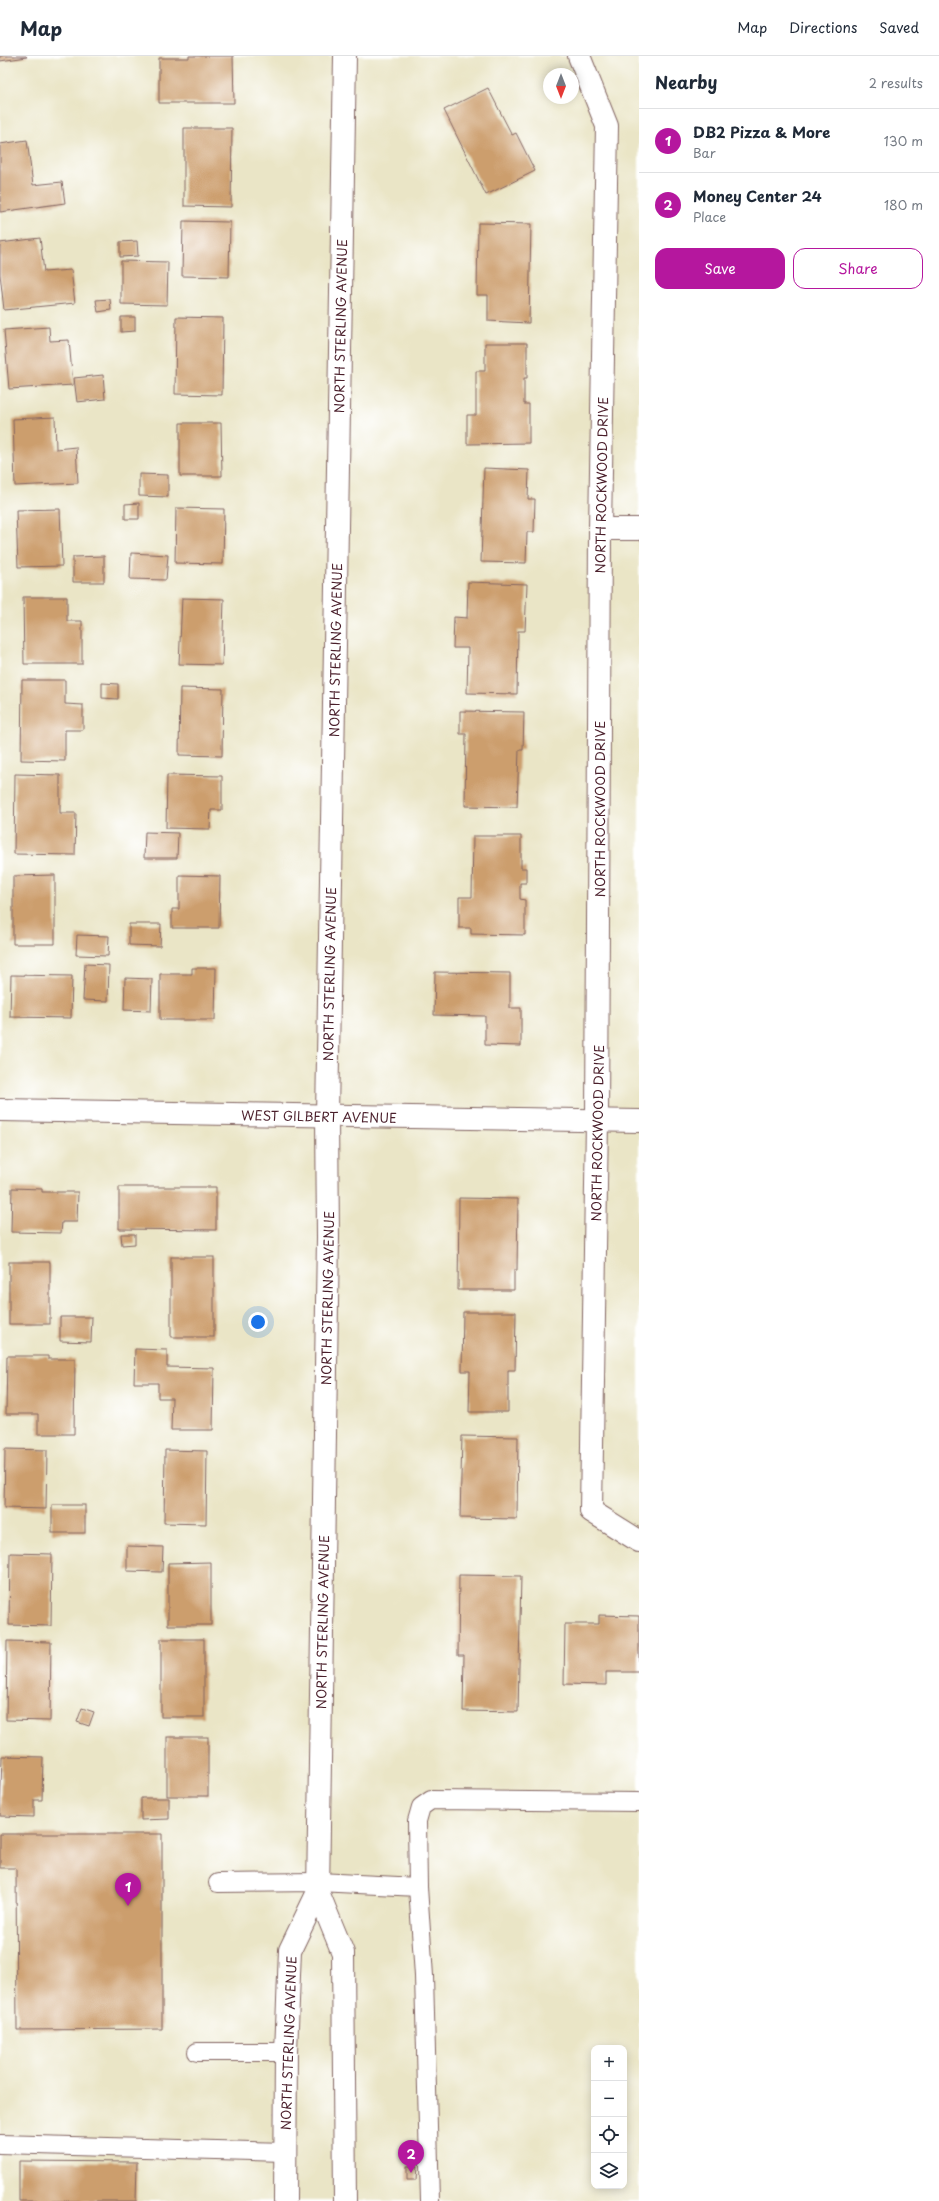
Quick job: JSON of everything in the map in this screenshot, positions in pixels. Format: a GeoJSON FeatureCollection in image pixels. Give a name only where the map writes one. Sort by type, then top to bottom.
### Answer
{"type":"FeatureCollection","features":[{"type":"Feature","properties":{"kind":"main road","name":"NORTH STERLING AVENUE"},"geometry":{"type":"LineString","coordinates":[[344,56],[327,1116],[328,1237],[318,1887],[343,1953],[345,2201]]}},
{"type":"Feature","properties":{"kind":"main road","name":"NORTH ROCKWOOD DRIVE"},"geometry":{"type":"LineString","coordinates":[[579,56],[607,126],[600,529],[598,1120],[591,1511],[639,1541]]}},
{"type":"Feature","properties":{"kind":"main road"},"geometry":{"type":"LineString","coordinates":[[600,529],[639,529]]}},
{"type":"Feature","properties":{"kind":"main road","name":"WEST GILBERT AVENUE"},"geometry":{"type":"LineString","coordinates":[[0,1110],[639,1121]]}},
{"type":"Feature","properties":{"kind":"main road","name":"NORTH STERLING AVENUE"},"geometry":{"type":"LineString","coordinates":[[285,2201],[286,2052],[290,1950],[318,1887]]}},
{"type":"Feature","properties":{"kind":"lane"},"geometry":{"type":"LineString","coordinates":[[430,2201],[424,1976],[418,1887],[417,1821],[421,1807],[431,1800],[639,1802]]}},
{"type":"Feature","properties":{"kind":"lane"},"geometry":{"type":"LineString","coordinates":[[218,1883],[318,1887],[418,1887]]}},
{"type":"Feature","properties":{"kind":"lane"},"geometry":{"type":"LineString","coordinates":[[197,2052],[286,2052]]}},
{"type":"Feature","properties":{"kind":"lane"},"geometry":{"type":"LineString","coordinates":[[0,2144],[285,2152]]}},
{"type":"Feature","properties":{"kind":"building"},"geometry":{"type":"Polygon","coordinates":[[[0,56],[26,56],[27,57],[0,61],[0,56]]]}},
{"type":"Feature","properties":{"kind":"building"},"geometry":{"type":"Polygon","coordinates":[[[189,56],[233,56],[234,103],[159,103],[159,58],[189,58],[189,56]]]}},
{"type":"Feature","properties":{"kind":"building"},"geometry":{"type":"Polygon","coordinates":[[[488,88],[512,135],[516,133],[535,171],[486,195],[444,110],[488,88]]]}},
{"type":"Feature","properties":{"kind":"building"},"geometry":{"type":"Polygon","coordinates":[[[184,128],[232,128],[231,207],[184,206],[184,128]]]}},
{"type":"Feature","properties":{"kind":"building"},"geometry":{"type":"Polygon","coordinates":[[[27,140],[33,185],[62,182],[65,203],[0,212],[0,144],[27,140]]]}},
{"type":"Feature","properties":{"kind":"building"},"geometry":{"type":"Polygon","coordinates":[[[183,221],[230,222],[229,277],[182,276],[183,221]]]}},
{"type":"Feature","properties":{"kind":"building"},"geometry":{"type":"Polygon","coordinates":[[[478,223],[531,224],[529,323],[488,321],[488,295],[477,295],[478,223]]]}},
{"type":"Feature","properties":{"kind":"building"},"geometry":{"type":"Polygon","coordinates":[[[40,238],[44,272],[71,270],[75,303],[4,310],[0,274],[0,243],[40,238]]]}},
{"type":"Feature","properties":{"kind":"building"},"geometry":{"type":"Polygon","coordinates":[[[137,241],[138,256],[120,257],[120,242],[137,241]]]}},
{"type":"Feature","properties":{"kind":"building"},"geometry":{"type":"Polygon","coordinates":[[[121,261],[168,262],[167,305],[121,304],[121,261]]]}},
{"type":"Feature","properties":{"kind":"building"},"geometry":{"type":"Polygon","coordinates":[[[110,299],[111,310],[98,312],[96,300],[110,299]]]}},
{"type":"Feature","properties":{"kind":"building"},"geometry":{"type":"Polygon","coordinates":[[[121,317],[135,317],[135,331],[121,332],[121,317]]]}},
{"type":"Feature","properties":{"kind":"building"},"geometry":{"type":"Polygon","coordinates":[[[176,317],[223,318],[222,395],[175,394],[176,317]]]}},
{"type":"Feature","properties":{"kind":"building"},"geometry":{"type":"Polygon","coordinates":[[[49,327],[50,341],[69,340],[73,385],[9,389],[4,330],[49,327]]]}},
{"type":"Feature","properties":{"kind":"building"},"geometry":{"type":"Polygon","coordinates":[[[485,343],[527,343],[527,378],[524,378],[524,404],[529,404],[529,443],[467,444],[467,415],[476,415],[476,371],[485,371],[485,343]]]}},
{"type":"Feature","properties":{"kind":"building"},"geometry":{"type":"Polygon","coordinates":[[[103,375],[105,399],[77,402],[74,378],[103,375]]]}},
{"type":"Feature","properties":{"kind":"building"},"geometry":{"type":"Polygon","coordinates":[[[55,417],[56,449],[76,447],[78,483],[15,486],[13,419],[55,417]]]}},
{"type":"Feature","properties":{"kind":"building"},"geometry":{"type":"Polygon","coordinates":[[[180,423],[221,423],[222,476],[180,476],[180,423]]]}},
{"type":"Feature","properties":{"kind":"building"},"geometry":{"type":"Polygon","coordinates":[[[484,468],[529,470],[528,499],[535,499],[534,532],[527,532],[526,563],[481,562],[484,468]]]}},
{"type":"Feature","properties":{"kind":"building"},"geometry":{"type":"Polygon","coordinates":[[[139,474],[168,475],[168,497],[139,496],[139,474]]]}},
{"type":"Feature","properties":{"kind":"building"},"geometry":{"type":"Polygon","coordinates":[[[139,503],[139,519],[125,519],[125,504],[139,503]]]}},
{"type":"Feature","properties":{"kind":"building"},"geometry":{"type":"Polygon","coordinates":[[[176,508],[224,509],[223,564],[175,563],[176,508]]]}},
{"type":"Feature","properties":{"kind":"building"},"geometry":{"type":"Polygon","coordinates":[[[60,509],[62,566],[18,567],[16,510],[60,509]]]}},
{"type":"Feature","properties":{"kind":"building"},"geometry":{"type":"Polygon","coordinates":[[[131,553],[168,555],[166,580],[130,579],[131,553]]]}},
{"type":"Feature","properties":{"kind":"building"},"geometry":{"type":"Polygon","coordinates":[[[104,556],[104,582],[73,582],[73,557],[104,556]]]}},
{"type":"Feature","properties":{"kind":"building"},"geometry":{"type":"Polygon","coordinates":[[[468,582],[527,584],[525,631],[518,631],[517,694],[467,693],[468,648],[453,648],[454,617],[467,618],[468,582]]]}},
{"type":"Feature","properties":{"kind":"building"},"geometry":{"type":"Polygon","coordinates":[[[23,597],[67,597],[67,621],[82,621],[82,664],[24,664],[23,597]]]}},
{"type":"Feature","properties":{"kind":"building"},"geometry":{"type":"Polygon","coordinates":[[[182,598],[224,599],[222,665],[179,664],[182,598]]]}},
{"type":"Feature","properties":{"kind":"building"},"geometry":{"type":"Polygon","coordinates":[[[22,680],[65,680],[65,704],[83,705],[83,730],[65,730],[65,761],[21,760],[22,680]]]}},
{"type":"Feature","properties":{"kind":"building"},"geometry":{"type":"Polygon","coordinates":[[[102,683],[118,684],[118,699],[102,698],[102,683]]]}},
{"type":"Feature","properties":{"kind":"building"},"geometry":{"type":"Polygon","coordinates":[[[180,688],[223,689],[222,756],[179,755],[180,688]]]}},
{"type":"Feature","properties":{"kind":"building"},"geometry":{"type":"Polygon","coordinates":[[[460,711],[524,712],[523,750],[519,750],[517,807],[465,806],[466,734],[460,734],[460,711]]]}},
{"type":"Feature","properties":{"kind":"building"},"geometry":{"type":"Polygon","coordinates":[[[15,774],[60,775],[60,813],[76,813],[75,855],[14,854],[15,774]]]}},
{"type":"Feature","properties":{"kind":"building"},"geometry":{"type":"Polygon","coordinates":[[[167,775],[222,776],[222,810],[211,810],[210,829],[166,828],[167,775]]]}},
{"type":"Feature","properties":{"kind":"building"},"geometry":{"type":"Polygon","coordinates":[[[145,832],[178,833],[177,858],[144,858],[145,832]]]}},
{"type":"Feature","properties":{"kind":"building"},"geometry":{"type":"Polygon","coordinates":[[[473,836],[521,836],[521,868],[526,868],[526,883],[520,883],[520,899],[525,900],[525,935],[471,934],[471,928],[459,928],[459,897],[472,897],[473,836]]]}},
{"type":"Feature","properties":{"kind":"building"},"geometry":{"type":"Polygon","coordinates":[[[55,875],[55,944],[13,944],[13,876],[55,875]]]}},
{"type":"Feature","properties":{"kind":"building"},"geometry":{"type":"Polygon","coordinates":[[[179,875],[220,876],[219,928],[172,928],[172,909],[179,909],[179,875]]]}},
{"type":"Feature","properties":{"kind":"building"},"geometry":{"type":"Polygon","coordinates":[[[129,924],[161,924],[160,946],[129,945],[129,924]]]}},
{"type":"Feature","properties":{"kind":"building"},"geometry":{"type":"Polygon","coordinates":[[[77,935],[109,936],[108,956],[76,955],[77,935]]]}},
{"type":"Feature","properties":{"kind":"building"},"geometry":{"type":"Polygon","coordinates":[[[85,964],[109,965],[108,1001],[83,1000],[85,964]]]}},
{"type":"Feature","properties":{"kind":"building"},"geometry":{"type":"Polygon","coordinates":[[[192,968],[216,968],[215,1020],[160,1020],[160,974],[192,974],[192,968]]]}},
{"type":"Feature","properties":{"kind":"building"},"geometry":{"type":"Polygon","coordinates":[[[435,972],[510,973],[510,1008],[521,1008],[521,1046],[485,1045],[485,1016],[434,1015],[435,972]]]}},
{"type":"Feature","properties":{"kind":"building"},"geometry":{"type":"Polygon","coordinates":[[[11,975],[72,976],[71,1018],[10,1017],[11,975]]]}},
{"type":"Feature","properties":{"kind":"building"},"geometry":{"type":"Polygon","coordinates":[[[125,978],[152,979],[151,1011],[124,1010],[125,978]]]}},
{"type":"Feature","properties":{"kind":"building"},"geometry":{"type":"Polygon","coordinates":[[[119,1187],[216,1187],[216,1230],[119,1229],[119,1187]]]}},
{"type":"Feature","properties":{"kind":"building"},"geometry":{"type":"Polygon","coordinates":[[[12,1188],[42,1189],[42,1192],[78,1192],[77,1222],[62,1222],[61,1233],[11,1232],[12,1188]]]}},
{"type":"Feature","properties":{"kind":"building"},"geometry":{"type":"Polygon","coordinates":[[[459,1198],[518,1199],[517,1270],[514,1270],[514,1290],[458,1290],[459,1198]]]}},
{"type":"Feature","properties":{"kind":"building"},"geometry":{"type":"Polygon","coordinates":[[[121,1234],[135,1234],[135,1244],[122,1245],[121,1234]]]}},
{"type":"Feature","properties":{"kind":"building"},"geometry":{"type":"Polygon","coordinates":[[[171,1257],[214,1257],[214,1337],[171,1337],[171,1257]]]}},
{"type":"Feature","properties":{"kind":"building"},"geometry":{"type":"Polygon","coordinates":[[[9,1262],[50,1262],[50,1324],[9,1324],[9,1262]]]}},
{"type":"Feature","properties":{"kind":"building"},"geometry":{"type":"Polygon","coordinates":[[[463,1312],[516,1312],[515,1370],[508,1370],[508,1412],[469,1412],[470,1371],[462,1371],[463,1312]]]}},
{"type":"Feature","properties":{"kind":"building"},"geometry":{"type":"Polygon","coordinates":[[[60,1317],[92,1317],[91,1342],[60,1341],[60,1317]]]}},
{"type":"Feature","properties":{"kind":"building"},"geometry":{"type":"Polygon","coordinates":[[[135,1349],[167,1350],[167,1367],[214,1368],[213,1430],[171,1430],[172,1398],[158,1398],[158,1383],[134,1383],[135,1349]]]}},
{"type":"Feature","properties":{"kind":"building"},"geometry":{"type":"Polygon","coordinates":[[[7,1356],[48,1356],[48,1359],[75,1359],[74,1434],[38,1434],[38,1414],[6,1414],[7,1356]]]}},
{"type":"Feature","properties":{"kind":"building"},"geometry":{"type":"Polygon","coordinates":[[[462,1436],[518,1437],[517,1519],[460,1518],[462,1436]]]}},
{"type":"Feature","properties":{"kind":"building"},"geometry":{"type":"Polygon","coordinates":[[[5,1449],[47,1450],[46,1509],[4,1508],[5,1449]]]}},
{"type":"Feature","properties":{"kind":"building"},"geometry":{"type":"Polygon","coordinates":[[[165,1450],[207,1451],[206,1524],[164,1523],[165,1450]]]}},
{"type":"Feature","properties":{"kind":"building"},"geometry":{"type":"Polygon","coordinates":[[[52,1505],[85,1505],[85,1533],[52,1533],[52,1505]]]}},
{"type":"Feature","properties":{"kind":"building"},"geometry":{"type":"Polygon","coordinates":[[[127,1546],[163,1547],[162,1572],[127,1571],[127,1546]]]}},
{"type":"Feature","properties":{"kind":"building"},"geometry":{"type":"Polygon","coordinates":[[[10,1553],[52,1554],[51,1626],[9,1625],[10,1553]]]}},
{"type":"Feature","properties":{"kind":"building"},"geometry":{"type":"Polygon","coordinates":[[[211,1562],[211,1625],[168,1625],[168,1563],[211,1562]]]}},
{"type":"Feature","properties":{"kind":"building"},"geometry":{"type":"Polygon","coordinates":[[[459,1575],[521,1576],[518,1712],[463,1711],[464,1655],[458,1655],[459,1575]]]}},
{"type":"Feature","properties":{"kind":"building"},"geometry":{"type":"Polygon","coordinates":[[[599,1615],[639,1616],[639,1672],[606,1672],[606,1685],[564,1684],[565,1624],[599,1624],[599,1615]]]}},
{"type":"Feature","properties":{"kind":"building"},"geometry":{"type":"Polygon","coordinates":[[[161,1639],[204,1639],[204,1717],[161,1717],[161,1639]]]}},
{"type":"Feature","properties":{"kind":"building"},"geometry":{"type":"Polygon","coordinates":[[[7,1641],[51,1642],[50,1721],[6,1720],[7,1641]]]}},
{"type":"Feature","properties":{"kind":"building"},"geometry":{"type":"Polygon","coordinates":[[[82,1708],[94,1712],[89,1726],[77,1722],[82,1708]]]}},
{"type":"Feature","properties":{"kind":"building"},"geometry":{"type":"Polygon","coordinates":[[[167,1737],[208,1737],[208,1796],[167,1796],[167,1737]]]}},
{"type":"Feature","properties":{"kind":"building"},"geometry":{"type":"Polygon","coordinates":[[[2,1756],[43,1757],[42,1800],[34,1800],[34,1817],[0,1816],[2,1756]]]}},
{"type":"Feature","properties":{"kind":"building"},"geometry":{"type":"Polygon","coordinates":[[[141,1798],[169,1798],[169,1819],[141,1820],[141,1798]]]}},
{"type":"Feature","properties":{"kind":"building"},"geometry":{"type":"Polygon","coordinates":[[[0,1834],[162,1834],[162,2029],[17,2030],[16,1868],[0,1868],[0,1834]]]}},
{"type":"Feature","properties":{"kind":"building"},"geometry":{"type":"Polygon","coordinates":[[[19,2161],[137,2162],[136,2201],[19,2201],[19,2161]]]}},
{"type":"Feature","properties":{"kind":"building"},"geometry":{"type":"Polygon","coordinates":[[[407,2166],[417,2166],[416,2180],[407,2180],[407,2166]]]}},
{"type":"Feature","properties":{"kind":"place","name":"DB2 Pizza & More"},"geometry":{"type":"Point","coordinates":[128,1906]}},
{"type":"Feature","properties":{"kind":"place","name":"Money Center 24"},"geometry":{"type":"Point","coordinates":[411,2173]}}]}
